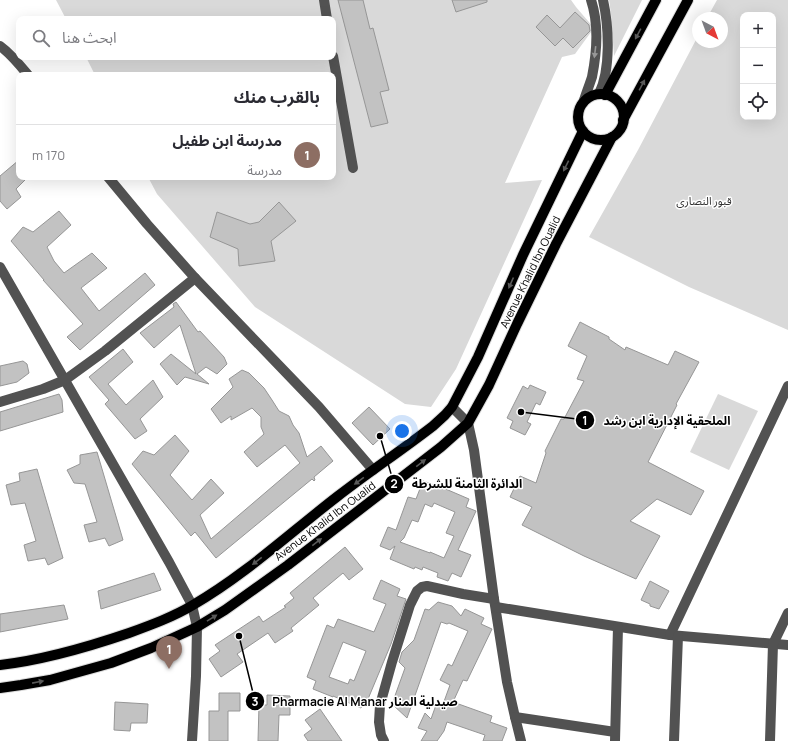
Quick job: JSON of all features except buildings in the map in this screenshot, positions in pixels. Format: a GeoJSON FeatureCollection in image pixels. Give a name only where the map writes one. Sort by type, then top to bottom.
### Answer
{"type":"FeatureCollection","features":[{"type":"Feature","properties":{"kind":"main road"},"geometry":{"type":"LineString","coordinates":[[602,95],[656,0]]}},
{"type":"Feature","properties":{"kind":"main road"},"geometry":{"type":"LineString","coordinates":[[623,120],[688,0]]}},
{"type":"Feature","properties":{"kind":"main road"},"geometry":{"type":"LineString","coordinates":[[602,95],[612,97],[617,101],[621,106],[623,120],[622,127],[612,137],[599,140],[587,135],[579,124],[578,117],[579,110],[583,103],[593,96],[602,95]]}},
{"type":"Feature","properties":{"kind":"main road","name":"Avenue Khalid Ibn Oualid"},"geometry":{"type":"LineString","coordinates":[[0,665],[38,659],[104,642],[159,622],[192,606],[248,568],[338,496],[433,426],[445,415],[452,406],[478,357],[523,255],[583,130]]}},
{"type":"Feature","properties":{"kind":"main road","name":"Avenue Khalid Ibn Oualid"},"geometry":{"type":"LineString","coordinates":[[0,688],[21,686],[50,680],[111,663],[151,648],[197,627],[225,610],[288,565],[441,447],[468,423],[489,385],[556,244],[612,137]]}},
{"type":"Feature","properties":{"kind":"street"},"geometry":{"type":"LineString","coordinates":[[324,0],[327,16]]}},
{"type":"Feature","properties":{"kind":"street"},"geometry":{"type":"LineString","coordinates":[[583,103],[592,76],[596,48],[596,28],[591,0]]}},
{"type":"Feature","properties":{"kind":"street"},"geometry":{"type":"LineString","coordinates":[[602,95],[607,64],[608,30],[603,0]]}},
{"type":"Feature","properties":{"kind":"street"},"geometry":{"type":"LineString","coordinates":[[0,46],[18,62],[26,72]]}},
{"type":"Feature","properties":{"kind":"street"},"geometry":{"type":"LineString","coordinates":[[334,60],[336,72]]}},
{"type":"Feature","properties":{"kind":"street"},"geometry":{"type":"LineString","coordinates":[[336,73],[353,168]]}},
{"type":"Feature","properties":{"kind":"street"},"geometry":{"type":"LineString","coordinates":[[110,180],[195,278],[319,407],[373,470]]}},
{"type":"Feature","properties":{"kind":"street"},"geometry":{"type":"LineString","coordinates":[[0,267],[170,562],[192,606],[197,627],[192,741]]}},
{"type":"Feature","properties":{"kind":"street"},"geometry":{"type":"LineString","coordinates":[[0,402],[43,389],[65,380],[105,351],[195,278]]}},
{"type":"Feature","properties":{"kind":"street"},"geometry":{"type":"LineString","coordinates":[[674,741],[674,636],[788,386]]}},
{"type":"Feature","properties":{"kind":"street"},"geometry":{"type":"LineString","coordinates":[[452,406],[468,423],[474,450],[507,682],[521,741]]}},
{"type":"Feature","properties":{"kind":"street"},"geometry":{"type":"LineString","coordinates":[[384,741],[381,735],[379,722],[380,705],[410,605],[417,591],[422,587],[427,586],[464,594],[495,603],[618,627],[674,636],[788,645]]}},
{"type":"Feature","properties":{"kind":"street"},"geometry":{"type":"LineString","coordinates":[[770,741],[773,644],[788,612]]}},
{"type":"Feature","properties":{"kind":"street"},"geometry":{"type":"LineString","coordinates":[[515,718],[615,736],[618,627]]}},
{"type":"Feature","properties":{"kind":"green space"},"geometry":{"type":"Polygon","coordinates":[[[56,0],[571,0],[594,28],[575,54],[562,57],[505,183],[542,180],[456,369],[431,407],[405,404],[255,307],[157,194],[150,180],[336,180],[336,72],[94,72],[88,60],[336,60],[336,16],[64,16],[56,0]]]}},
{"type":"Feature","properties":{"kind":"green space"},"geometry":{"type":"Polygon","coordinates":[[[609,0],[642,0],[614,56],[611,14],[609,0]]]}},
{"type":"Feature","properties":{"kind":"green space","name":"قبور النصارى"},"geometry":{"type":"Polygon","coordinates":[[[717,0],[788,0],[788,330],[689,287],[589,237],[638,150],[692,47],[728,48],[728,12],[710,12],[717,0]]]}},
{"type":"Feature","properties":{"kind":"green space"},"geometry":{"type":"Polygon","coordinates":[[[718,394],[758,411],[729,470],[690,452],[718,394]]]}},
{"type":"Feature","properties":{"kind":"place","name":"الملحقية الإدارية ابن رشد"},"geometry":{"type":"Point","coordinates":[521,412]}},
{"type":"Feature","properties":{"kind":"place","name":"الدائرة الثامنة للشرطة"},"geometry":{"type":"Point","coordinates":[380,436]}},
{"type":"Feature","properties":{"kind":"place","name":"Pharmacie Al Manar صيدلية المنار"},"geometry":{"type":"Point","coordinates":[239,636]}},
{"type":"Feature","properties":{"kind":"place","name":"مدرسة ابن طفيل"},"geometry":{"type":"Point","coordinates":[169,669]}}]}
